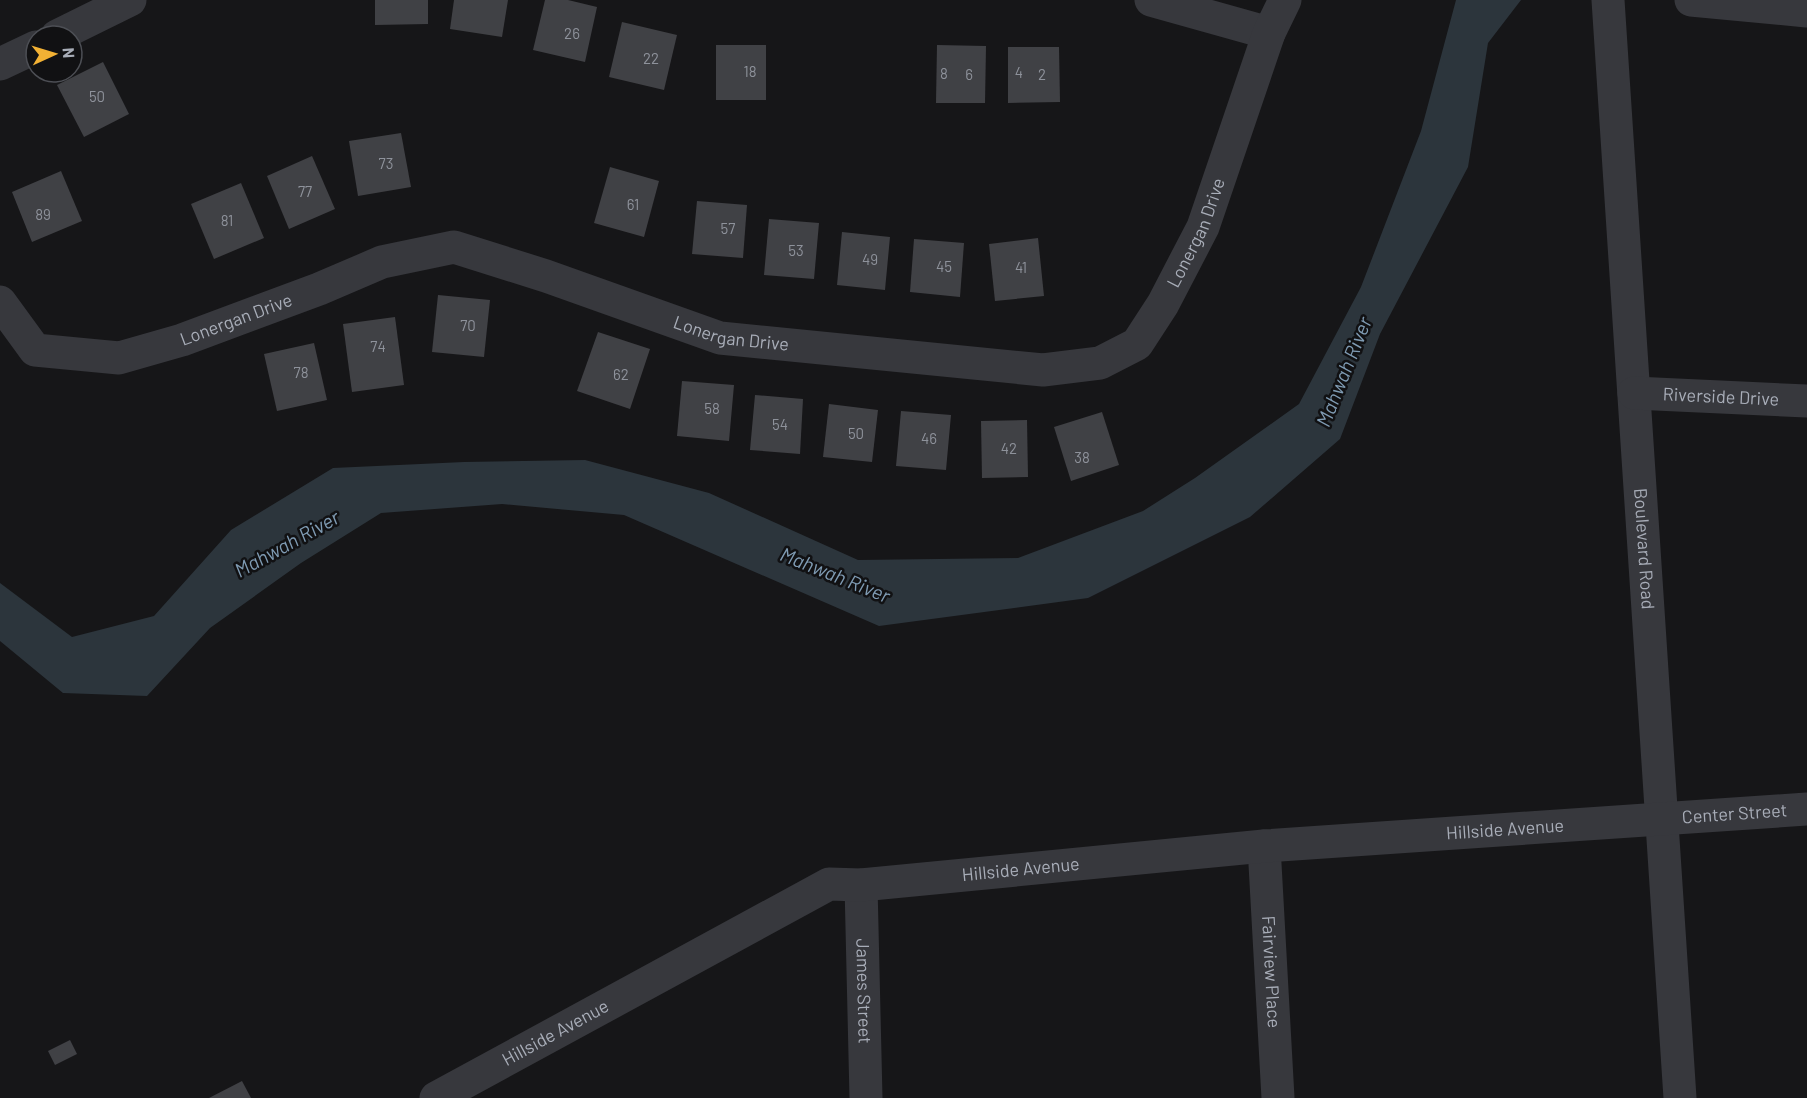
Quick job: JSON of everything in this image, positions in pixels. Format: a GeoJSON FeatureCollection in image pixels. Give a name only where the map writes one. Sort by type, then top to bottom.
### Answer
{"type":"FeatureCollection","features":[{"type":"Feature","properties":{"kind":"street"},"geometry":{"type":"LineString","coordinates":[[81,24],[130,0]]}},
{"type":"Feature","properties":{"kind":"street"},"geometry":{"type":"LineString","coordinates":[[1151,0],[1269,33]]}},
{"type":"Feature","properties":{"kind":"street","name":"Lonergan Drive"},"geometry":{"type":"LineString","coordinates":[[0,302],[35,350],[119,358],[182,340],[319,289],[382,262],[454,247],[546,276],[720,338],[1043,370],[1100,363],[1137,344],[1163,304],[1203,227],[1269,33],[1285,0]]}},
{"type":"Feature","properties":{"kind":"street","name":"Boulevard Road"},"geometry":{"type":"LineString","coordinates":[[1608,0],[1680,1098]]}},
{"type":"Feature","properties":{"kind":"street"},"geometry":{"type":"LineString","coordinates":[[1691,0],[1807,11]]}},
{"type":"Feature","properties":{"kind":"street"},"geometry":{"type":"LineString","coordinates":[[0,64],[24,52]]}},
{"type":"Feature","properties":{"kind":"street","name":"Riverside Drive"},"geometry":{"type":"LineString","coordinates":[[1634,393],[1807,401]]}},
{"type":"Feature","properties":{"kind":"street","name":"Center Street"},"geometry":{"type":"LineString","coordinates":[[1661,819],[1807,809]]}},
{"type":"Feature","properties":{"kind":"street","name":"Hillside Avenue"},"geometry":{"type":"LineString","coordinates":[[436,1098],[829,884],[861,885],[1264,846],[1661,819]]}},
{"type":"Feature","properties":{"kind":"street","name":"Fairview Place"},"geometry":{"type":"LineString","coordinates":[[1264,846],[1278,1098]]}},
{"type":"Feature","properties":{"kind":"street","name":"James Street"},"geometry":{"type":"LineString","coordinates":[[861,885],[866,1098]]}},
{"type":"Feature","properties":{"kind":"water","name":"Mahwah River"},"geometry":{"type":"Polygon","coordinates":[[[1456,0],[1521,0],[1488,43],[1468,167],[1380,334],[1340,439],[1250,517],[1088,598],[879,626],[624,515],[502,504],[381,513],[301,563],[210,628],[147,696],[63,693],[0,641],[0,583],[72,637],[154,616],[231,530],[333,468],[464,462],[585,460],[709,493],[858,560],[1018,558],[1143,511],[1195,478],[1299,404],[1361,287],[1421,131],[1456,0]]]}},
{"type":"Feature","properties":{"kind":"building"},"geometry":{"type":"Polygon","coordinates":[[[375,0],[428,0],[428,24],[375,25],[375,0]]]}},
{"type":"Feature","properties":{"kind":"building"},"geometry":{"type":"Polygon","coordinates":[[[454,0],[508,0],[502,37],[450,29],[454,0]]]}},
{"type":"Feature","properties":{"kind":"building"},"geometry":{"type":"Polygon","coordinates":[[[545,0],[568,0],[597,7],[585,62],[533,50],[545,0]]]}},
{"type":"Feature","properties":{"kind":"building"},"geometry":{"type":"Polygon","coordinates":[[[622,22],[677,35],[664,90],[609,77],[622,22]]]}},
{"type":"Feature","properties":{"kind":"building"},"geometry":{"type":"Polygon","coordinates":[[[716,45],[766,45],[766,100],[716,100],[716,45]]]}},
{"type":"Feature","properties":{"kind":"building"},"geometry":{"type":"Polygon","coordinates":[[[937,45],[986,46],[985,103],[936,103],[937,45]]]}},
{"type":"Feature","properties":{"kind":"building"},"geometry":{"type":"Polygon","coordinates":[[[1008,47],[1059,47],[1060,102],[1008,103],[1008,47]]]}},
{"type":"Feature","properties":{"kind":"building"},"geometry":{"type":"Polygon","coordinates":[[[103,62],[129,114],[84,137],[57,85],[84,84],[84,72],[103,62]]]}},
{"type":"Feature","properties":{"kind":"building"},"geometry":{"type":"Polygon","coordinates":[[[401,133],[411,187],[358,196],[349,141],[401,133]]]}},
{"type":"Feature","properties":{"kind":"building"},"geometry":{"type":"Polygon","coordinates":[[[312,156],[335,209],[289,229],[267,176],[312,156]]]}},
{"type":"Feature","properties":{"kind":"building"},"geometry":{"type":"Polygon","coordinates":[[[610,167],[659,181],[644,237],[594,223],[610,167]]]}},
{"type":"Feature","properties":{"kind":"building"},"geometry":{"type":"Polygon","coordinates":[[[61,171],[82,221],[32,242],[12,192],[61,171]]]}},
{"type":"Feature","properties":{"kind":"building"},"geometry":{"type":"Polygon","coordinates":[[[241,183],[264,238],[214,259],[191,204],[241,183]]]}},
{"type":"Feature","properties":{"kind":"building"},"geometry":{"type":"Polygon","coordinates":[[[697,201],[747,205],[743,258],[692,254],[697,201]]]}},
{"type":"Feature","properties":{"kind":"building"},"geometry":{"type":"Polygon","coordinates":[[[769,219],[819,223],[814,279],[764,275],[769,219]]]}},
{"type":"Feature","properties":{"kind":"building"},"geometry":{"type":"Polygon","coordinates":[[[842,232],[890,237],[885,290],[837,285],[842,232]]]}},
{"type":"Feature","properties":{"kind":"building"},"geometry":{"type":"Polygon","coordinates":[[[1038,238],[1044,296],[995,301],[989,244],[1038,238]]]}},
{"type":"Feature","properties":{"kind":"building"},"geometry":{"type":"Polygon","coordinates":[[[914,239],[964,243],[960,297],[910,292],[914,239]]]}},
{"type":"Feature","properties":{"kind":"building"},"geometry":{"type":"Polygon","coordinates":[[[438,295],[490,300],[484,357],[432,352],[438,295]]]}},
{"type":"Feature","properties":{"kind":"building"},"geometry":{"type":"Polygon","coordinates":[[[395,317],[404,385],[352,392],[343,324],[395,317]]]}},
{"type":"Feature","properties":{"kind":"building"},"geometry":{"type":"Polygon","coordinates":[[[598,332],[650,349],[630,409],[577,391],[598,332]]]}},
{"type":"Feature","properties":{"kind":"building"},"geometry":{"type":"Polygon","coordinates":[[[314,343],[327,400],[277,411],[264,354],[314,343]]]}},
{"type":"Feature","properties":{"kind":"building"},"geometry":{"type":"Polygon","coordinates":[[[682,381],[734,385],[729,441],[677,436],[682,381]]]}},
{"type":"Feature","properties":{"kind":"building"},"geometry":{"type":"Polygon","coordinates":[[[755,395],[803,399],[800,454],[750,450],[755,395]]]}},
{"type":"Feature","properties":{"kind":"building"},"geometry":{"type":"Polygon","coordinates":[[[829,404],[878,410],[872,462],[823,457],[829,404]]]}},
{"type":"Feature","properties":{"kind":"building"},"geometry":{"type":"Polygon","coordinates":[[[901,411],[951,415],[946,470],[896,466],[901,411]]]}},
{"type":"Feature","properties":{"kind":"building"},"geometry":{"type":"Polygon","coordinates":[[[1102,412],[1119,465],[1071,481],[1054,427],[1102,412]]]}},
{"type":"Feature","properties":{"kind":"building"},"geometry":{"type":"Polygon","coordinates":[[[1027,420],[1028,477],[982,478],[981,421],[1027,420]]]}},
{"type":"Feature","properties":{"kind":"building"},"geometry":{"type":"Polygon","coordinates":[[[70,1040],[77,1054],[55,1065],[48,1051],[70,1040]]]}},
{"type":"Feature","properties":{"kind":"building"},"geometry":{"type":"Polygon","coordinates":[[[242,1081],[251,1098],[209,1098],[242,1081]]]}}]}
